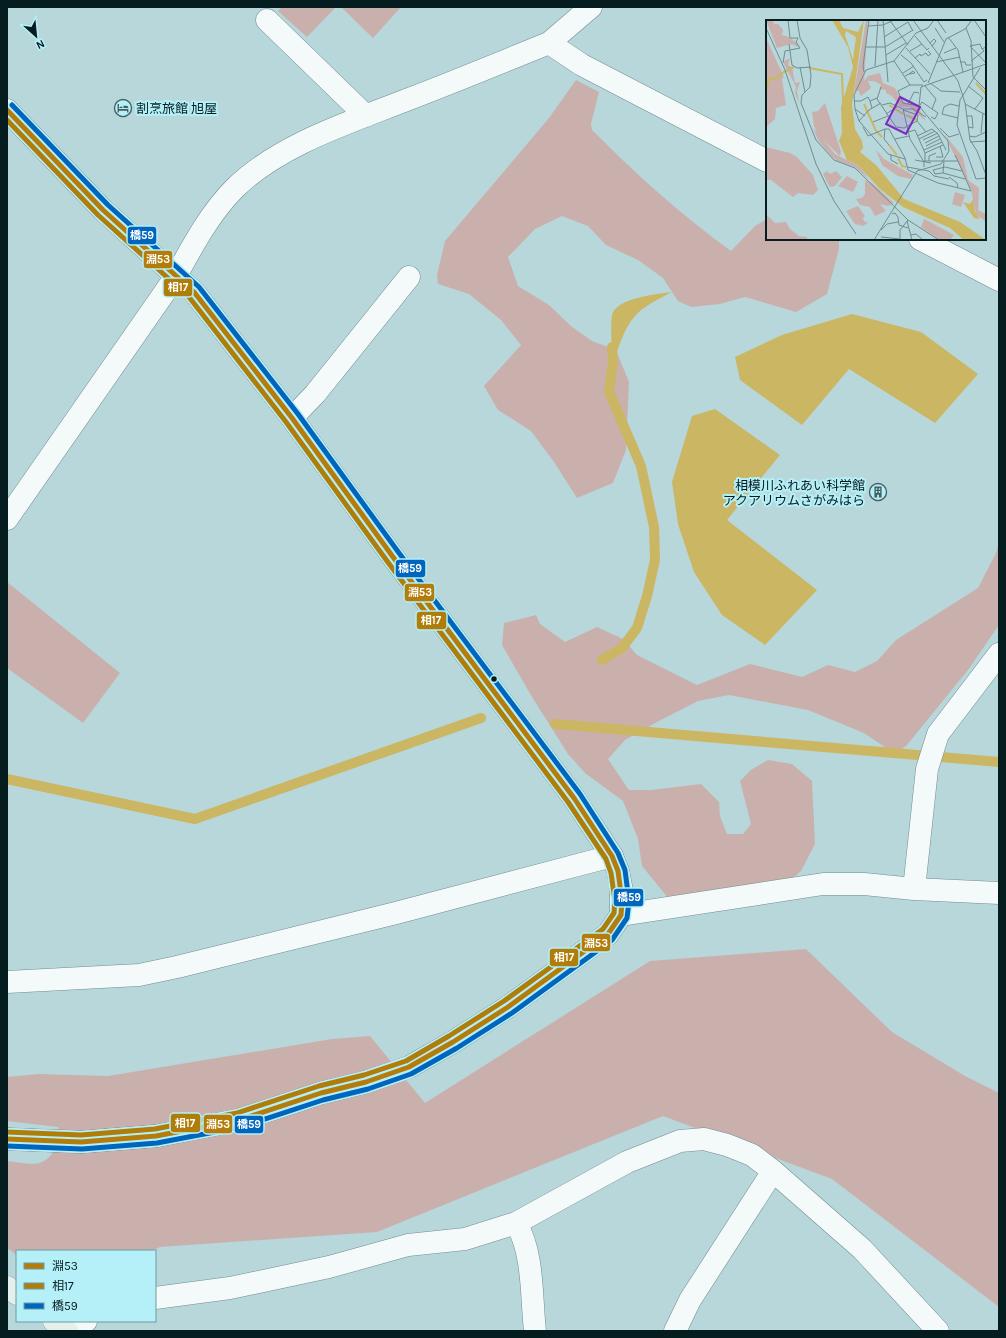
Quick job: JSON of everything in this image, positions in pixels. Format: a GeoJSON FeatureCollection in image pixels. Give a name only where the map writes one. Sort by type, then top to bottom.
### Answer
{"type":"FeatureCollection","features":[{"type":"Feature","properties":{"kind":"main road"},"geometry":{"type":"LineString","coordinates":[[7,1288],[16,1293]]}},
{"type":"Feature","properties":{"kind":"main road"},"geometry":{"type":"LineString","coordinates":[[55,1322],[67,1331]]}},
{"type":"Feature","properties":{"kind":"street"},"geometry":{"type":"LineString","coordinates":[[7,519],[176,276],[195,240],[235,188],[266,164],[292,148],[366,116],[549,43],[591,7]]}},
{"type":"Feature","properties":{"kind":"street"},"geometry":{"type":"LineString","coordinates":[[267,20],[366,116]]}},
{"type":"Feature","properties":{"kind":"street"},"geometry":{"type":"LineString","coordinates":[[549,43],[582,65],[766,160]]}},
{"type":"Feature","properties":{"kind":"street"},"geometry":{"type":"LineString","coordinates":[[7,110],[103,210],[194,292],[292,418],[393,557],[574,798],[612,856],[621,886],[621,915],[608,934],[514,1002],[453,1042],[409,1067],[366,1082],[321,1093],[238,1120],[156,1136],[81,1142],[7,1139]]}},
{"type":"Feature","properties":{"kind":"street"},"geometry":{"type":"LineString","coordinates":[[922,240],[999,280]]}},
{"type":"Feature","properties":{"kind":"street"},"geometry":{"type":"LineString","coordinates":[[292,418],[315,394],[409,277]]}},
{"type":"Feature","properties":{"kind":"street"},"geometry":{"type":"LineString","coordinates":[[914,889],[928,769],[938,734],[999,654]]}},
{"type":"Feature","properties":{"kind":"street"},"geometry":{"type":"LineString","coordinates":[[7,982],[139,975],[396,914],[612,856]]}},
{"type":"Feature","properties":{"kind":"street"},"geometry":{"type":"LineString","coordinates":[[621,915],[824,884],[864,884],[914,889],[999,893]]}},
{"type":"Feature","properties":{"kind":"street"},"geometry":{"type":"LineString","coordinates":[[156,1298],[230,1288],[329,1267],[408,1245],[465,1239],[516,1223],[627,1162],[680,1141],[704,1139],[727,1145],[752,1155],[773,1171],[862,1249],[938,1331]]}},
{"type":"Feature","properties":{"kind":"street"},"geometry":{"type":"LineString","coordinates":[[675,1331],[690,1300],[773,1171]]}},
{"type":"Feature","properties":{"kind":"street"},"geometry":{"type":"LineString","coordinates":[[516,1223],[523,1235],[527,1248],[535,1331]]}},
{"type":"Feature","properties":{"kind":"street"},"geometry":{"type":"LineString","coordinates":[[67,1331],[84,1322]]}},
{"type":"Feature","properties":{"kind":"shaded area"},"geometry":{"type":"Polygon","coordinates":[[[282,7],[336,7],[307,37],[278,11],[282,7]]]}},
{"type":"Feature","properties":{"kind":"shaded area"},"geometry":{"type":"Polygon","coordinates":[[[341,7],[401,7],[373,38],[341,7]]]}},
{"type":"Feature","properties":{"kind":"shaded area"},"geometry":{"type":"Polygon","coordinates":[[[576,80],[599,92],[591,124],[592,130],[659,194],[731,251],[755,226],[766,220],[766,240],[839,240],[839,249],[827,294],[796,312],[745,297],[720,304],[691,307],[678,301],[663,278],[638,260],[606,245],[588,226],[562,216],[535,229],[508,257],[518,286],[549,305],[572,327],[592,341],[616,350],[629,382],[626,450],[613,483],[577,498],[554,462],[531,431],[498,410],[484,386],[521,345],[501,320],[469,294],[438,284],[437,275],[445,241],[549,118],[576,80]]]}},
{"type":"Feature","properties":{"kind":"shaded area"},"geometry":{"type":"Polygon","coordinates":[[[672,292],[648,305],[635,316],[625,332],[613,362],[611,327],[612,315],[615,309],[638,298],[672,292]]]}},
{"type":"Feature","properties":{"kind":"shaded area"},"geometry":{"type":"Polygon","coordinates":[[[852,314],[921,332],[978,374],[935,423],[849,369],[802,425],[740,380],[735,357],[782,335],[852,314]]]}},
{"type":"Feature","properties":{"kind":"shaded area"},"geometry":{"type":"Polygon","coordinates":[[[715,409],[780,455],[727,520],[817,590],[765,645],[722,615],[694,572],[678,524],[672,482],[692,416],[715,409]]]}},
{"type":"Feature","properties":{"kind":"shaded area"},"geometry":{"type":"Polygon","coordinates":[[[999,543],[999,625],[968,670],[907,745],[895,754],[864,733],[808,710],[729,695],[698,701],[657,722],[625,740],[608,759],[629,790],[651,790],[701,784],[719,802],[720,816],[727,834],[743,834],[751,824],[740,781],[751,770],[768,760],[792,764],[812,781],[815,844],[801,871],[785,885],[669,899],[642,866],[638,839],[623,801],[585,773],[568,754],[532,697],[502,645],[504,623],[536,615],[540,624],[565,642],[597,627],[623,639],[637,655],[697,685],[750,664],[802,677],[828,665],[855,672],[877,661],[896,640],[978,588],[996,553],[999,543]]]}},
{"type":"Feature","properties":{"kind":"shaded area"},"geometry":{"type":"Polygon","coordinates":[[[7,582],[120,673],[83,723],[7,668],[7,582]]]}},
{"type":"Feature","properties":{"kind":"shaded area"},"geometry":{"type":"Polygon","coordinates":[[[806,949],[892,1032],[965,1076],[999,1093],[999,1307],[832,1179],[663,1116],[377,1232],[160,1247],[154,1250],[16,1250],[16,1254],[7,1248],[7,1161],[28,1164],[41,1162],[52,1154],[63,1136],[58,1127],[7,1121],[7,1077],[38,1074],[108,1076],[332,1039],[370,1036],[425,1103],[650,961],[806,949]]]}},
{"type":"Feature","properties":{"kind":"waterway"},"geometry":{"type":"LineString","coordinates":[[602,660],[622,648],[637,628],[647,596],[655,560],[654,527],[641,466],[609,392],[613,362],[612,347]]}},
{"type":"Feature","properties":{"kind":"waterway"},"geometry":{"type":"LineString","coordinates":[[7,779],[195,819],[481,718]]}},
{"type":"Feature","properties":{"kind":"waterway"},"geometry":{"type":"LineString","coordinates":[[555,724],[999,762]]}},
{"type":"Feature","properties":{"kind":"transit line","name":"橋59"},"geometry":{"type":"LineString","coordinates":[[7,1146],[82,1149],[157,1143],[241,1127],[323,1100],[368,1089],[411,1074],[457,1048],[512,1013],[612,940],[627,918],[629,901],[625,870],[618,853],[580,794],[399,553],[298,414],[199,287],[108,205],[12,105]]}},
{"type":"Feature","properties":{"kind":"transit line","name":"淵53"},"geometry":{"type":"LineString","coordinates":[[7,110],[103,210],[194,292],[292,418],[393,557],[574,798],[612,856],[618,871],[622,901],[621,915],[608,934],[508,1007],[453,1042],[409,1067],[366,1082],[321,1093],[239,1120],[156,1136],[81,1142],[7,1139]]}},
{"type":"Feature","properties":{"kind":"transit line","name":"相17"},"geometry":{"type":"LineString","coordinates":[[7,120],[98,215],[189,297],[286,422],[387,561],[568,802],[606,859],[611,873],[615,901],[614,913],[603,929],[504,1001],[406,1061],[364,1075],[319,1086],[237,1113],[155,1129],[81,1135],[7,1132]]}},
{"type":"Feature","properties":{"kind":"place","name":"割烹旅館 旭屋"},"geometry":{"type":"Point","coordinates":[123,108]}},
{"type":"Feature","properties":{"kind":"place","name":"相模川ふれあい科学館 アクアリウムさがみはら"},"geometry":{"type":"Point","coordinates":[878,492]}}]}
